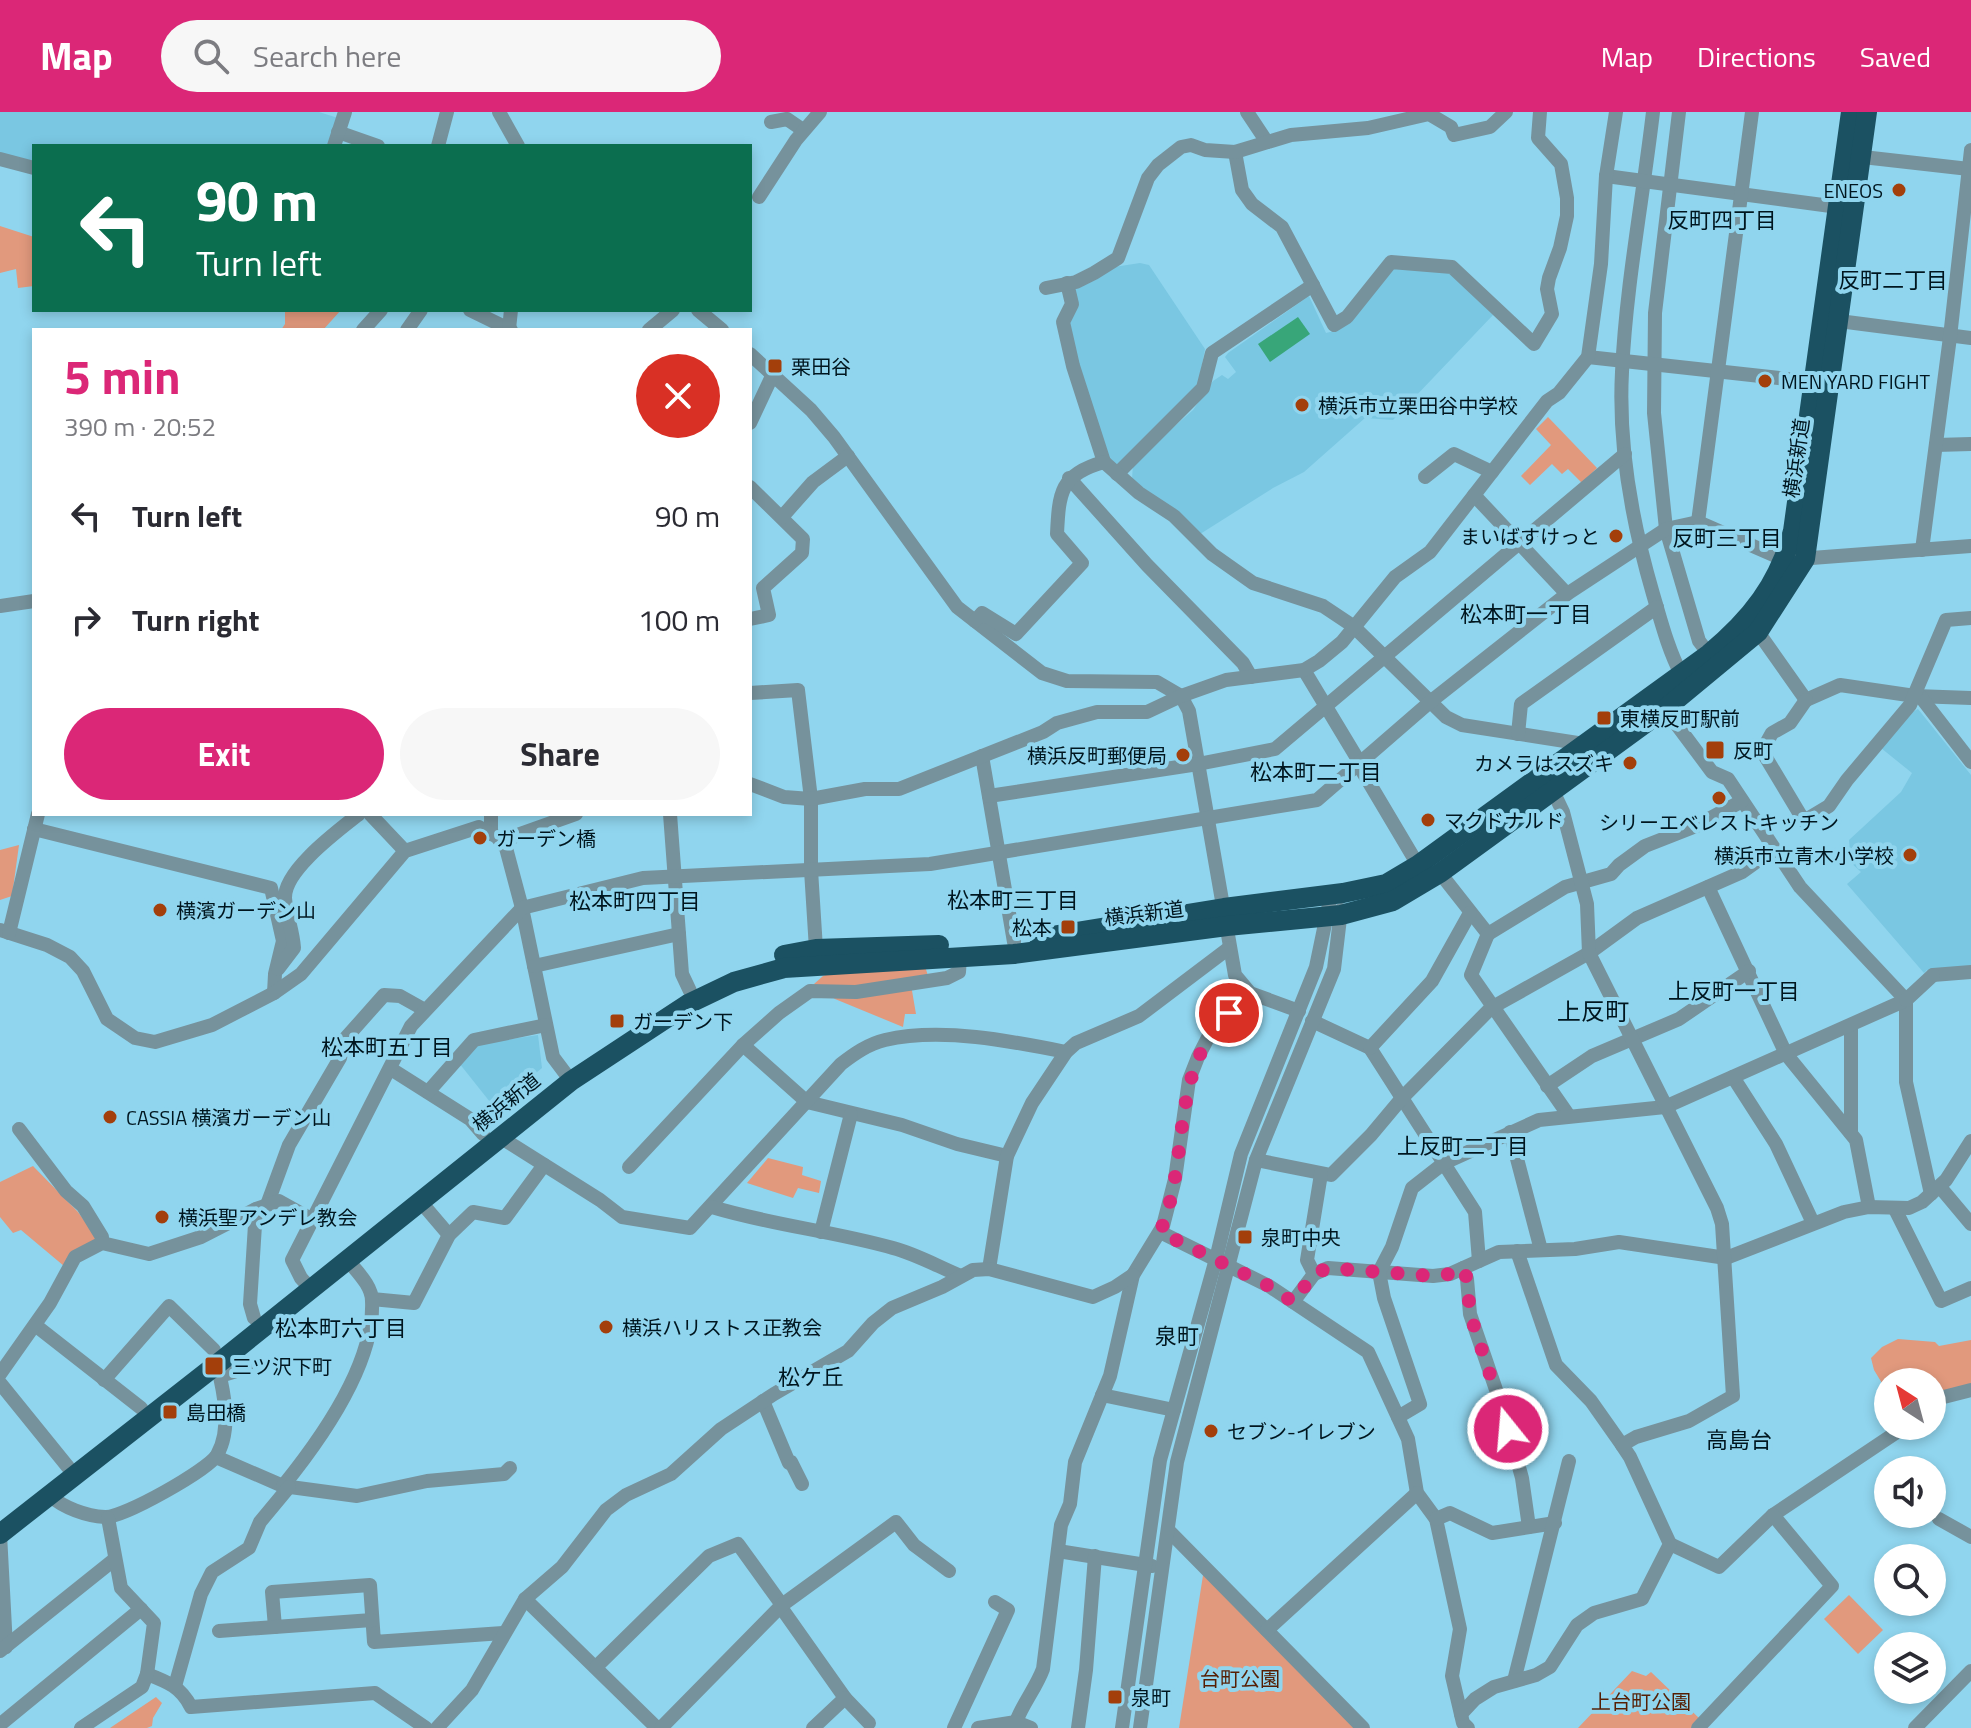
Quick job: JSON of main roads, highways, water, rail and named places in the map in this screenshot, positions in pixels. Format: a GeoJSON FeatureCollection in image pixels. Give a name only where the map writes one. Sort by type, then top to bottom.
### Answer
{"type":"FeatureCollection","features":[{"type":"Feature","properties":{"kind":"highway","name":"横浜新道"},"geometry":{"type":"LineString","coordinates":[[1,1524],[49,1495],[217,1363],[306,1283],[567,1075],[651,1011],[690,991],[763,961],[816,949],[1014,942],[1225,917],[1333,915],[1393,901],[1440,873],[1665,709],[1758,632],[1795,559],[1839,321],[1854,156],[1851,112]]}},
{"type":"Feature","properties":{"kind":"highway","name":"横浜新道"},"geometry":{"type":"LineString","coordinates":[[567,1075],[678,1010],[734,982],[784,968],[1014,954],[1225,917],[1386,884],[1418,865],[1709,654],[1741,628],[1795,559],[1793,531],[1838,207],[1867,112]]}},
{"type":"Feature","properties":{"kind":"highway","name":"横浜新道"},"geometry":{"type":"LineString","coordinates":[[1,1524],[141,1408],[217,1363],[254,1318],[347,1259],[420,1201],[492,1136]]}},
{"type":"Feature","properties":{"kind":"place","name":"ENEOS"},"geometry":{"type":"Point","coordinates":[1899,190]}},
{"type":"Feature","properties":{"kind":"place","name":"栗田谷"},"geometry":{"type":"Point","coordinates":[775,366]}},
{"type":"Feature","properties":{"kind":"place","name":"MEN YARD FIGHT"},"geometry":{"type":"Point","coordinates":[1765,381]}},
{"type":"Feature","properties":{"kind":"place","name":"横浜市立栗田谷中学校"},"geometry":{"type":"Point","coordinates":[1302,405]}},
{"type":"Feature","properties":{"kind":"place","name":"まいばすけっと"},"geometry":{"type":"Point","coordinates":[1616,536]}},
{"type":"Feature","properties":{"kind":"place","name":"東横反町駅前"},"geometry":{"type":"Point","coordinates":[1604,718]}},
{"type":"Feature","properties":{"kind":"place","name":"反町"},"geometry":{"type":"Point","coordinates":[1715,750]}},
{"type":"Feature","properties":{"kind":"place","name":"横浜反町郵便局"},"geometry":{"type":"Point","coordinates":[1183,755]}},
{"type":"Feature","properties":{"kind":"place","name":"カメラはスズキ"},"geometry":{"type":"Point","coordinates":[1630,763]}},
{"type":"Feature","properties":{"kind":"place","name":"シリーエベレストキッチン"},"geometry":{"type":"Point","coordinates":[1719,798]}},
{"type":"Feature","properties":{"kind":"place","name":"マクドナルド"},"geometry":{"type":"Point","coordinates":[1428,820]}},
{"type":"Feature","properties":{"kind":"place","name":"ガーデン橋"},"geometry":{"type":"Point","coordinates":[480,838]}},
{"type":"Feature","properties":{"kind":"place","name":"横浜市立青木小学校"},"geometry":{"type":"Point","coordinates":[1910,855]}},
{"type":"Feature","properties":{"kind":"place","name":"横濱ガーデン山"},"geometry":{"type":"Point","coordinates":[160,910]}},
{"type":"Feature","properties":{"kind":"place","name":"松本"},"geometry":{"type":"Point","coordinates":[1068,927]}},
{"type":"Feature","properties":{"kind":"place","name":"ガーデン下"},"geometry":{"type":"Point","coordinates":[617,1021]}},
{"type":"Feature","properties":{"kind":"place","name":"CASSIA 横濱ガーデン山"},"geometry":{"type":"Point","coordinates":[110,1117]}},
{"type":"Feature","properties":{"kind":"place","name":"横浜聖アンデレ教会"},"geometry":{"type":"Point","coordinates":[162,1217]}},
{"type":"Feature","properties":{"kind":"place","name":"泉町中央"},"geometry":{"type":"Point","coordinates":[1245,1237]}},
{"type":"Feature","properties":{"kind":"place","name":"横浜ハリストス正教会"},"geometry":{"type":"Point","coordinates":[606,1327]}},
{"type":"Feature","properties":{"kind":"place","name":"三ツ沢下町"},"geometry":{"type":"Point","coordinates":[214,1366]}},
{"type":"Feature","properties":{"kind":"place","name":"島田橋"},"geometry":{"type":"Point","coordinates":[170,1412]}},
{"type":"Feature","properties":{"kind":"place","name":"セブン-イレブン"},"geometry":{"type":"Point","coordinates":[1211,1431]}},
{"type":"Feature","properties":{"kind":"place","name":"泉町"},"geometry":{"type":"Point","coordinates":[1115,1697]}},
{"type":"Feature","properties":{"kind":"district","name":"反町四丁目"},"geometry":{"type":"Point","coordinates":[1722,220]}},
{"type":"Feature","properties":{"kind":"district","name":"反町二丁目"},"geometry":{"type":"Point","coordinates":[1893,280]}},
{"type":"Feature","properties":{"kind":"district","name":"反町三丁目"},"geometry":{"type":"Point","coordinates":[1727,538]}},
{"type":"Feature","properties":{"kind":"district","name":"松本町一丁目"},"geometry":{"type":"Point","coordinates":[1526,614]}},
{"type":"Feature","properties":{"kind":"district","name":"松本町二丁目"},"geometry":{"type":"Point","coordinates":[1316,772]}},
{"type":"Feature","properties":{"kind":"district","name":"松本町三丁目"},"geometry":{"type":"Point","coordinates":[1013,900]}},
{"type":"Feature","properties":{"kind":"district","name":"松本町四丁目"},"geometry":{"type":"Point","coordinates":[635,901]}},
{"type":"Feature","properties":{"kind":"district","name":"上反町一丁目"},"geometry":{"type":"Point","coordinates":[1734,991]}},
{"type":"Feature","properties":{"kind":"district","name":"上反町"},"geometry":{"type":"Point","coordinates":[1593,1011]}},
{"type":"Feature","properties":{"kind":"district","name":"松本町五丁目"},"geometry":{"type":"Point","coordinates":[387,1047]}},
{"type":"Feature","properties":{"kind":"district","name":"上反町二丁目"},"geometry":{"type":"Point","coordinates":[1463,1146]}},
{"type":"Feature","properties":{"kind":"district","name":"松本町六丁目"},"geometry":{"type":"Point","coordinates":[341,1328]}},
{"type":"Feature","properties":{"kind":"district","name":"泉町"},"geometry":{"type":"Point","coordinates":[1177,1336]}},
{"type":"Feature","properties":{"kind":"district","name":"松ケ丘"},"geometry":{"type":"Point","coordinates":[811,1377]}},
{"type":"Feature","properties":{"kind":"district","name":"高島台"},"geometry":{"type":"Point","coordinates":[1739,1440]}},
{"type":"Feature","properties":{"kind":"park label","name":"台町公園"},"geometry":{"type":"Point","coordinates":[1240,1678]}},
{"type":"Feature","properties":{"kind":"park label","name":"上台町公園"},"geometry":{"type":"Point","coordinates":[1641,1701]}}]}
